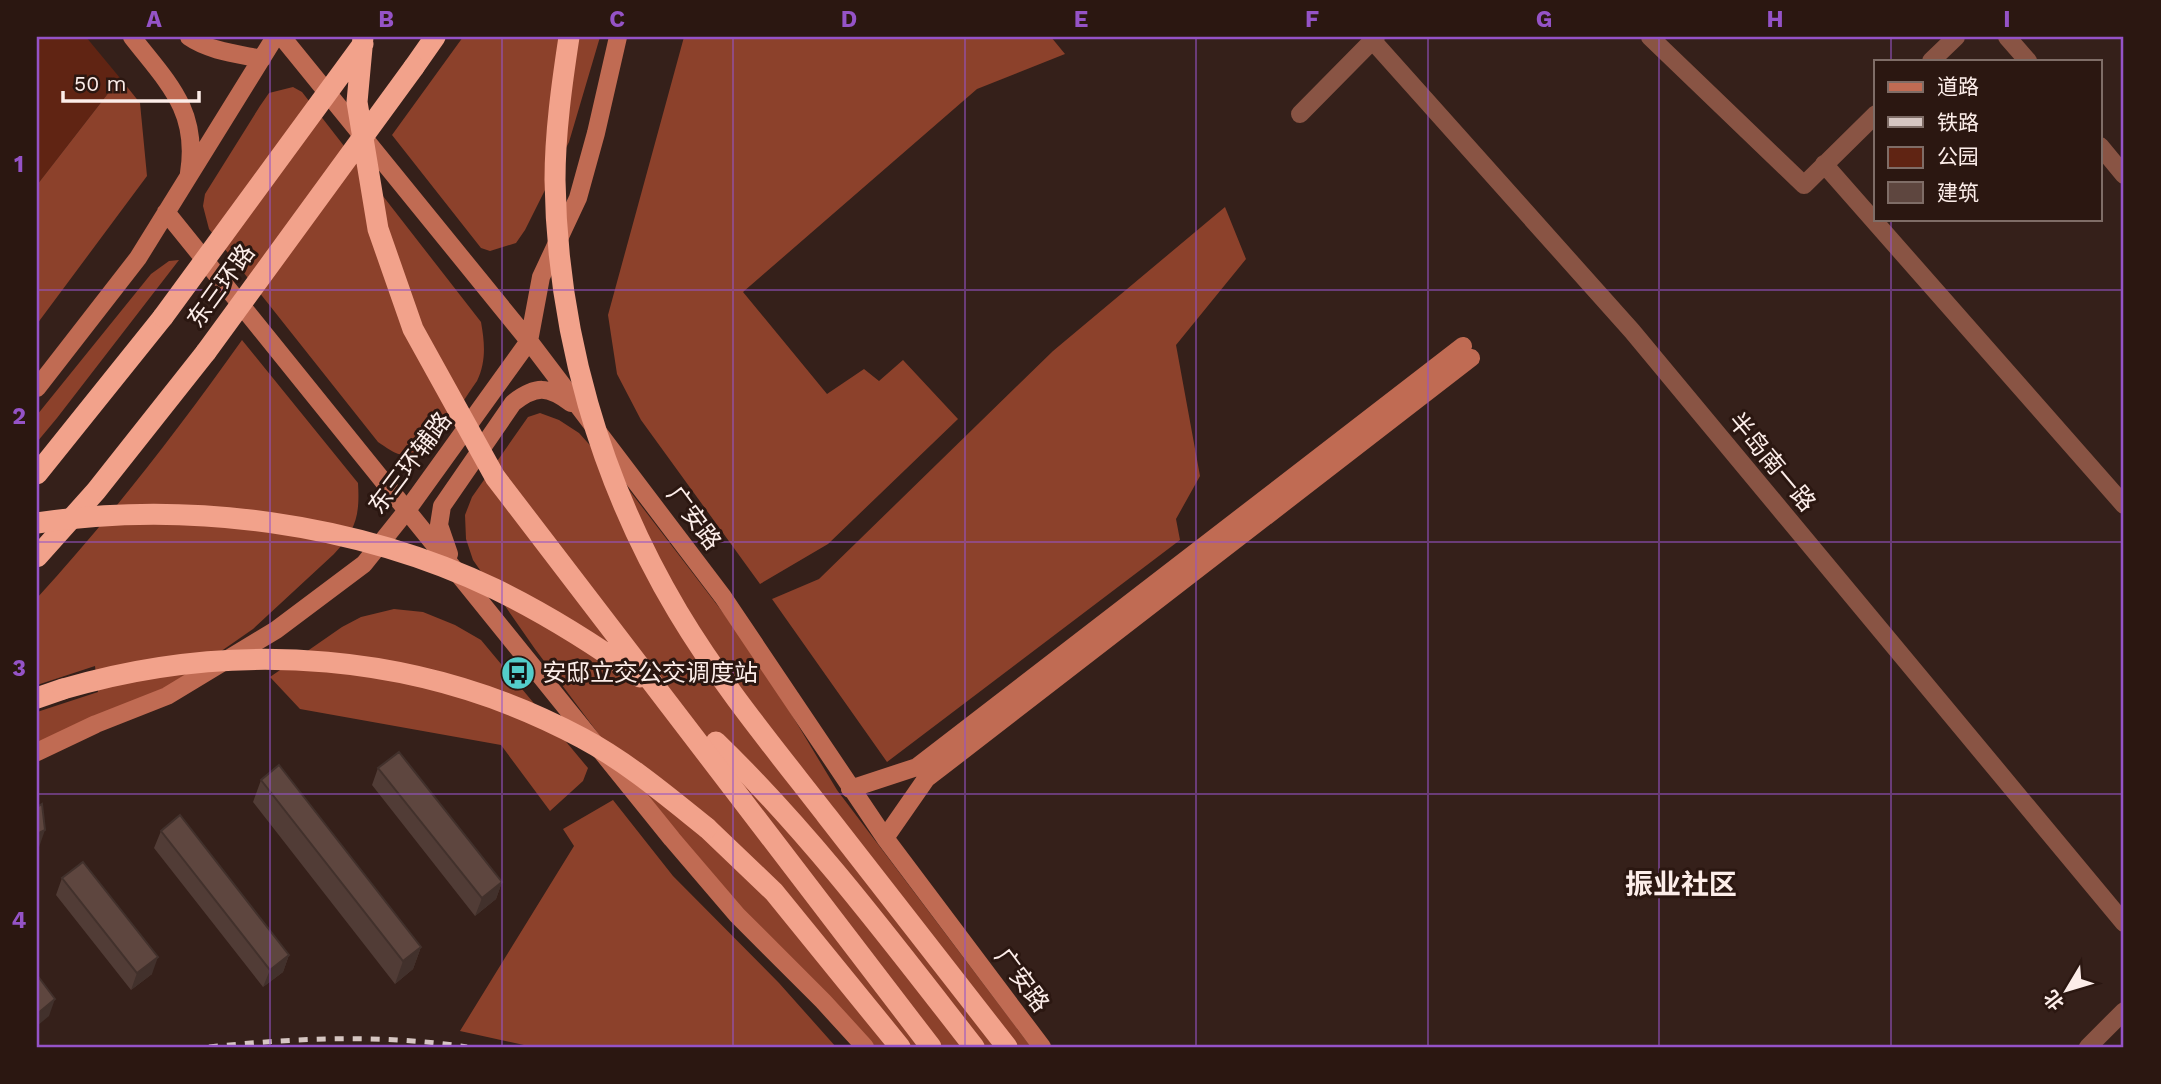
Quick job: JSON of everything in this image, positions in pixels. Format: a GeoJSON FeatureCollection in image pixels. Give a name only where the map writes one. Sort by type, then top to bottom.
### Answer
{"type":"FeatureCollection","features":[{"type":"Feature","properties":{"kind":"highway","name":"东三环路"},"geometry":{"type":"LineString","coordinates":[[37,474],[163,317],[365,37]]}},
{"type":"Feature","properties":{"kind":"highway"},"geometry":{"type":"LineString","coordinates":[[365,37],[357,102],[378,229],[413,329],[495,477],[930,1047]]}},
{"type":"Feature","properties":{"kind":"highway","name":"东三环路"},"geometry":{"type":"LineString","coordinates":[[37,558],[96,491],[206,352],[435,37]]}},
{"type":"Feature","properties":{"kind":"highway"},"geometry":{"type":"LineString","coordinates":[[569,37],[555,177],[560,264],[566,309],[585,397],[626,513],[678,612],[739,703],[1007,1047]]}},
{"type":"Feature","properties":{"kind":"highway"},"geometry":{"type":"LineString","coordinates":[[37,523],[152,515],[223,517],[275,523],[330,534],[408,555],[460,574],[532,608],[586,640],[646,681],[678,707],[750,775],[836,873],[974,1047]]}},
{"type":"Feature","properties":{"kind":"highway"},"geometry":{"type":"LineString","coordinates":[[37,698],[107,676],[182,664],[260,658],[321,660],[414,674],[514,706],[583,739],[665,793],[707,828],[774,892],[900,1047]]}},
{"type":"Feature","properties":{"kind":"main road"},"geometry":{"type":"LineString","coordinates":[[132,37],[183,105],[192,157],[189,177]]}},
{"type":"Feature","properties":{"kind":"main road"},"geometry":{"type":"LineString","coordinates":[[189,37],[226,52],[262,59]]}},
{"type":"Feature","properties":{"kind":"main road"},"geometry":{"type":"LineString","coordinates":[[37,388],[138,258],[275,37]]}},
{"type":"Feature","properties":{"kind":"main road","name":"广安路"},"geometry":{"type":"LineString","coordinates":[[282,37],[529,341],[723,597],[850,789],[1042,1047]]}},
{"type":"Feature","properties":{"kind":"main road","name":"东三环辅路"},"geometry":{"type":"LineString","coordinates":[[37,752],[96,724],[167,696],[276,630],[364,564],[408,509],[529,341],[541,277],[578,198],[618,37]]}},
{"type":"Feature","properties":{"kind":"main road"},"geometry":{"type":"LineString","coordinates":[[166,212],[672,839],[737,915],[823,1001],[864,1047]]}},
{"type":"Feature","properties":{"kind":"main road"},"geometry":{"type":"LineString","coordinates":[[850,789],[917,767],[1467,352],[926,779],[885,838]]}},
{"type":"Feature","properties":{"kind":"main road"},"geometry":{"type":"LineString","coordinates":[[455,569],[439,524],[442,506],[513,404],[529,391],[542,389],[562,397],[583,412]]}},
{"type":"Feature","properties":{"kind":"street"},"geometry":{"type":"LineString","coordinates":[[1650,37],[1804,185],[1874,116]]}},
{"type":"Feature","properties":{"kind":"street"},"geometry":{"type":"LineString","coordinates":[[1932,60],[1956,37]]}},
{"type":"Feature","properties":{"kind":"street"},"geometry":{"type":"LineString","coordinates":[[2007,37],[2027,60]]}},
{"type":"Feature","properties":{"kind":"street"},"geometry":{"type":"LineString","coordinates":[[1300,114],[1374,39]]}},
{"type":"Feature","properties":{"kind":"street","name":"半岛南一路"},"geometry":{"type":"LineString","coordinates":[[1374,39],[1632,331],[2124,923]]}},
{"type":"Feature","properties":{"kind":"street"},"geometry":{"type":"LineString","coordinates":[[2102,148],[2124,175]]}},
{"type":"Feature","properties":{"kind":"street"},"geometry":{"type":"LineString","coordinates":[[1824,164],[2124,505]]}},
{"type":"Feature","properties":{"kind":"street"},"geometry":{"type":"LineString","coordinates":[[2088,1047],[2124,1011]]}},
{"type":"Feature","properties":{"kind":"green space"},"geometry":{"type":"Polygon","coordinates":[[[37,37],[86,37],[120,78],[37,185],[37,37]]]}},
{"type":"Feature","properties":{"kind":"shaded area"},"geometry":{"type":"Polygon","coordinates":[[[463,37],[600,37],[569,142],[525,230],[516,243],[490,251],[481,248],[392,135],[463,37]]]}},
{"type":"Feature","properties":{"kind":"shaded area"},"geometry":{"type":"Polygon","coordinates":[[[684,37],[1051,37],[1065,54],[977,89],[743,292],[827,394],[864,369],[879,381],[903,360],[958,419],[828,544],[760,584],[641,420],[617,374],[608,315],[684,37]]]}},
{"type":"Feature","properties":{"kind":"shaded area"},"geometry":{"type":"Polygon","coordinates":[[[120,78],[140,103],[147,176],[37,324],[37,185],[120,78]]]}},
{"type":"Feature","properties":{"kind":"shaded area"},"geometry":{"type":"Polygon","coordinates":[[[293,87],[302,92],[481,322],[484,353],[477,381],[437,437],[417,453],[399,454],[378,442],[209,229],[203,206],[205,194],[269,93],[293,87]]]}},
{"type":"Feature","properties":{"kind":"shaded area"},"geometry":{"type":"Polygon","coordinates":[[[1225,207],[1246,259],[1176,345],[1200,476],[1176,519],[1180,540],[887,762],[772,599],[819,579],[1053,351],[1225,207]]]}},
{"type":"Feature","properties":{"kind":"shaded area"},"geometry":{"type":"Polygon","coordinates":[[[179,260],[37,442],[37,415],[151,274],[169,261],[179,260]]]}},
{"type":"Feature","properties":{"kind":"shaded area"},"geometry":{"type":"Polygon","coordinates":[[[242,340],[358,483],[357,513],[352,529],[334,554],[253,629],[161,693],[37,746],[37,712],[98,692],[95,666],[37,685],[37,598],[143,472],[242,340]]]}},
{"type":"Feature","properties":{"kind":"shaded area"},"geometry":{"type":"Polygon","coordinates":[[[540,413],[559,420],[579,433],[623,482],[724,614],[775,687],[837,790],[1031,1047],[874,1047],[848,1016],[755,924],[669,828],[535,649],[473,560],[466,539],[465,515],[472,497],[528,417],[540,413]]]}},
{"type":"Feature","properties":{"kind":"shaded area"},"geometry":{"type":"Polygon","coordinates":[[[394,609],[423,612],[455,625],[481,640],[588,768],[583,781],[550,811],[501,745],[300,709],[270,677],[342,627],[361,617],[394,609]]]}},
{"type":"Feature","properties":{"kind":"shaded area"},"geometry":{"type":"Polygon","coordinates":[[[613,800],[673,876],[779,983],[836,1047],[533,1047],[460,1031],[574,846],[563,829],[613,800]]]}},
{"type":"Feature","properties":{"kind":"building"},"geometry":{"type":"Polygon","coordinates":[[[399,752],[502,882],[482,898],[378,768],[399,752]]]}},
{"type":"Feature","properties":{"kind":"building"},"geometry":{"type":"Polygon","coordinates":[[[279,765],[421,947],[403,961],[261,780],[279,765]]]}},
{"type":"Feature","properties":{"kind":"building"},"geometry":{"type":"Polygon","coordinates":[[[42,804],[45,830],[37,834],[37,807],[42,804]]]}},
{"type":"Feature","properties":{"kind":"building"},"geometry":{"type":"Polygon","coordinates":[[[180,815],[289,955],[270,970],[161,831],[180,815]]]}},
{"type":"Feature","properties":{"kind":"building"},"geometry":{"type":"Polygon","coordinates":[[[83,862],[158,957],[137,973],[62,878],[83,862]]]}},
{"type":"Feature","properties":{"kind":"building"},"geometry":{"type":"Polygon","coordinates":[[[37,975],[55,999],[37,1014],[37,975]]]}},
{"type":"Feature","properties":{"kind":"railway"},"geometry":{"type":"LineString","coordinates":[[209,1047],[338,1039],[403,1040],[467,1047]]}},
{"type":"Feature","properties":{"kind":"place","name":"安邸立交公交调度站"},"geometry":{"type":"Point","coordinates":[518,673]}},
{"type":"Feature","properties":{"kind":"district","name":"振业社区"},"geometry":{"type":"Point","coordinates":[1681,884]}}]}
